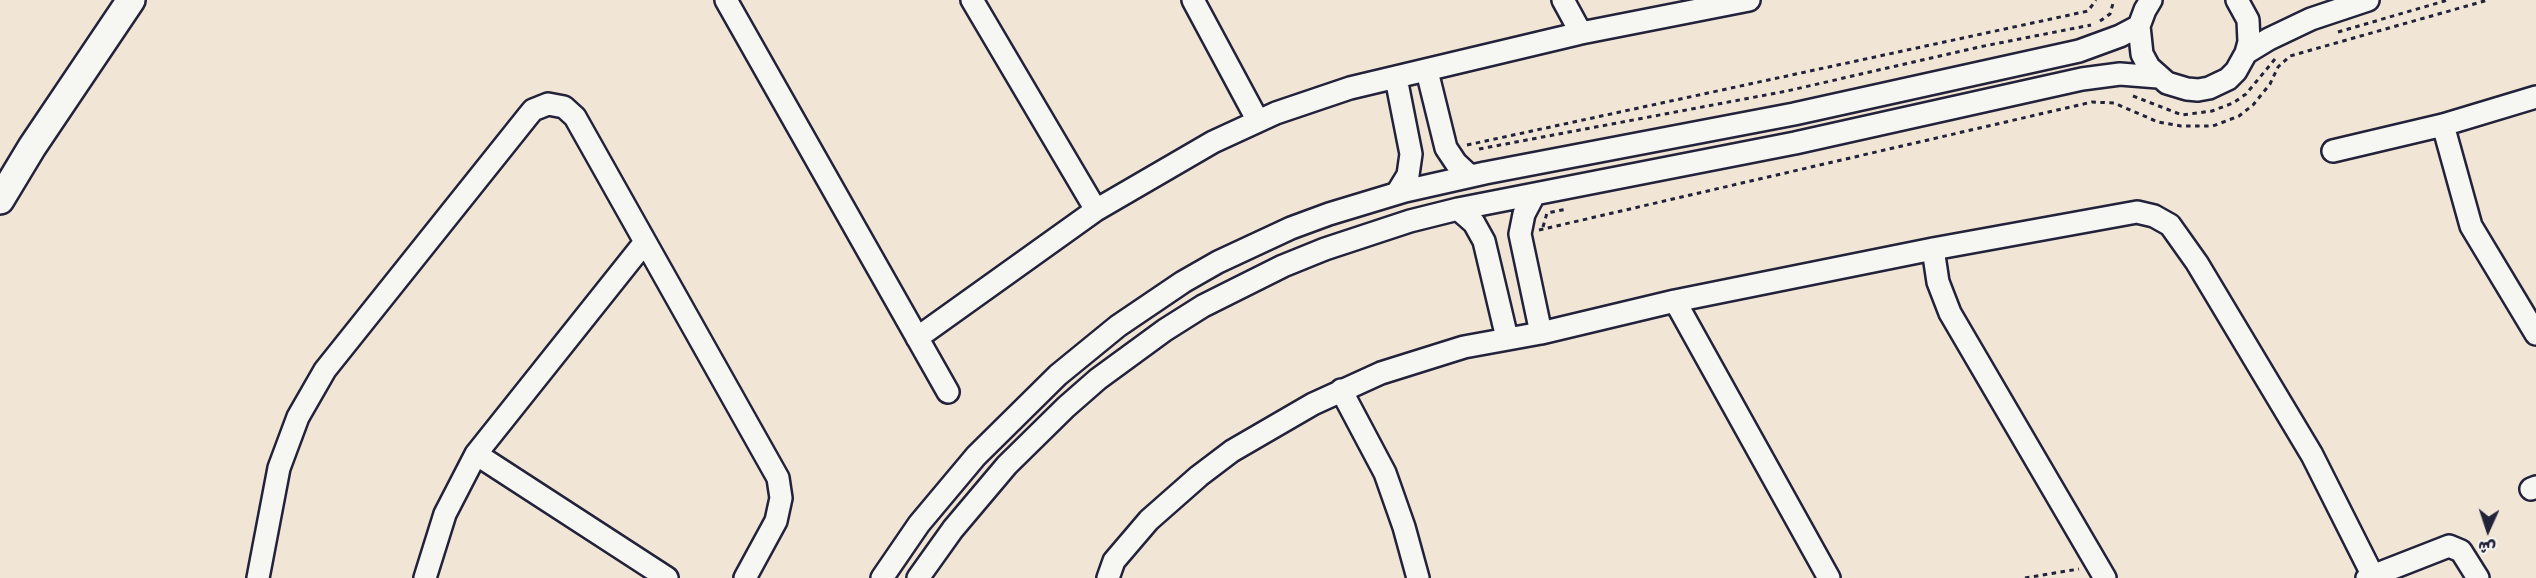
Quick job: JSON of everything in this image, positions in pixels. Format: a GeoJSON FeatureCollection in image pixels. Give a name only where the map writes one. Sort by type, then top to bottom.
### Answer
{"type":"FeatureCollection","features":[{"type":"Feature","properties":{"kind":"street"},"geometry":{"type":"LineString","coordinates":[[0,200],[32,147],[131,0]]}},
{"type":"Feature","properties":{"kind":"street"},"geometry":{"type":"LineString","coordinates":[[726,0],[948,392]]}},
{"type":"Feature","properties":{"kind":"street"},"geometry":{"type":"LineString","coordinates":[[972,0],[1096,210]]}},
{"type":"Feature","properties":{"kind":"street"},"geometry":{"type":"LineString","coordinates":[[1193,0],[1258,121]]}},
{"type":"Feature","properties":{"kind":"street"},"geometry":{"type":"LineString","coordinates":[[1563,0],[1581,33]]}},
{"type":"Feature","properties":{"kind":"street"},"geometry":{"type":"LineString","coordinates":[[917,338],[1096,210],[1182,159],[1258,121],[1332,94],[1427,70],[1581,33],[1749,0]]}},
{"type":"Feature","properties":{"kind":"street"},"geometry":{"type":"LineString","coordinates":[[2150,1],[2139,26],[2142,54],[2158,77],[2187,90],[2209,88],[2228,79],[2242,63],[2249,42],[2248,20],[2237,0]]}},
{"type":"Feature","properties":{"kind":"street"},"geometry":{"type":"LineString","coordinates":[[2246,53],[2311,19],[2368,0]]}},
{"type":"Feature","properties":{"kind":"street"},"geometry":{"type":"LineString","coordinates":[[882,578],[919,524],[1002,428],[1058,375],[1118,326],[1184,282],[1254,244],[1329,214],[1397,193],[1470,176],[1794,114],[2079,51],[2120,36],[2139,26]]}},
{"type":"Feature","properties":{"kind":"street"},"geometry":{"type":"LineString","coordinates":[[1427,70],[1446,148],[1456,163],[1470,176]]}},
{"type":"Feature","properties":{"kind":"street"},"geometry":{"type":"LineString","coordinates":[[918,578],[979,497],[1036,435],[1098,380],[1165,330],[1213,301],[1283,266],[1367,234],[1458,209],[1795,143],[2082,79],[2120,74],[2158,77]]}},
{"type":"Feature","properties":{"kind":"street"},"geometry":{"type":"LineString","coordinates":[[1396,78],[1411,154],[1408,175],[1397,193]]}},
{"type":"Feature","properties":{"kind":"street"},"geometry":{"type":"LineString","coordinates":[[2333,151],[2443,125],[2536,97]]}},
{"type":"Feature","properties":{"kind":"street"},"geometry":{"type":"LineString","coordinates":[[258,578],[279,468],[288,442],[311,393],[340,348],[533,110],[540,106],[556,104],[570,111],[778,478],[781,498],[776,521],[745,578]]}},
{"type":"Feature","properties":{"kind":"street"},"geometry":{"type":"LineString","coordinates":[[2443,125],[2471,226],[2536,333]]}},
{"type":"Feature","properties":{"kind":"street"},"geometry":{"type":"LineString","coordinates":[[1534,195],[1524,214],[1520,234],[1541,333]]}},
{"type":"Feature","properties":{"kind":"street"},"geometry":{"type":"LineString","coordinates":[[1096,578],[1105,560],[1121,539],[1149,520],[1199,476],[1232,451],[1341,390],[1422,359],[1675,301],[2085,220],[2107,209],[2139,201],[2160,204],[2177,216],[2183,225],[2193,246],[2197,263],[2313,455],[2370,577],[2449,546],[2461,551],[2478,578]]}},
{"type":"Feature","properties":{"kind":"street"},"geometry":{"type":"LineString","coordinates":[[1458,209],[1474,224],[1484,241],[1507,338]]}},
{"type":"Feature","properties":{"kind":"street"},"geometry":{"type":"LineString","coordinates":[[426,578],[445,514],[476,454],[645,242]]}},
{"type":"Feature","properties":{"kind":"street"},"geometry":{"type":"LineString","coordinates":[[1933,249],[1938,282],[1950,314],[2102,572]]}},
{"type":"Feature","properties":{"kind":"street"},"geometry":{"type":"LineString","coordinates":[[1496,292],[1502,296],[1515,297],[1527,291],[1530,285]]}},
{"type":"Feature","properties":{"kind":"street"},"geometry":{"type":"LineString","coordinates":[[1675,301],[1829,578]]}},
{"type":"Feature","properties":{"kind":"street"},"geometry":{"type":"LineString","coordinates":[[1341,390],[1385,472],[1404,526],[1418,578]]}},
{"type":"Feature","properties":{"kind":"street"},"geometry":{"type":"LineString","coordinates":[[476,454],[667,578]]}},
{"type":"Feature","properties":{"kind":"street"},"geometry":{"type":"LineString","coordinates":[[1108,578],[1114,561],[1149,520]]}},
{"type":"Feature","properties":{"kind":"path"},"geometry":{"type":"LineString","coordinates":[[1446,148],[2088,11],[2096,0]]}},
{"type":"Feature","properties":{"kind":"path"},"geometry":{"type":"LineString","coordinates":[[1479,149],[1787,91],[1979,47],[2098,23],[2110,14],[2114,0]]}},
{"type":"Feature","properties":{"kind":"path"},"geometry":{"type":"LineString","coordinates":[[1520,234],[2092,102],[2114,103],[2157,122],[2181,126],[2213,126],[2239,116],[2253,105],[2270,84],[2278,67],[2290,56],[2488,0]]}},
{"type":"Feature","properties":{"kind":"path"},"geometry":{"type":"LineString","coordinates":[[2025,578],[2102,572]]}}]}
